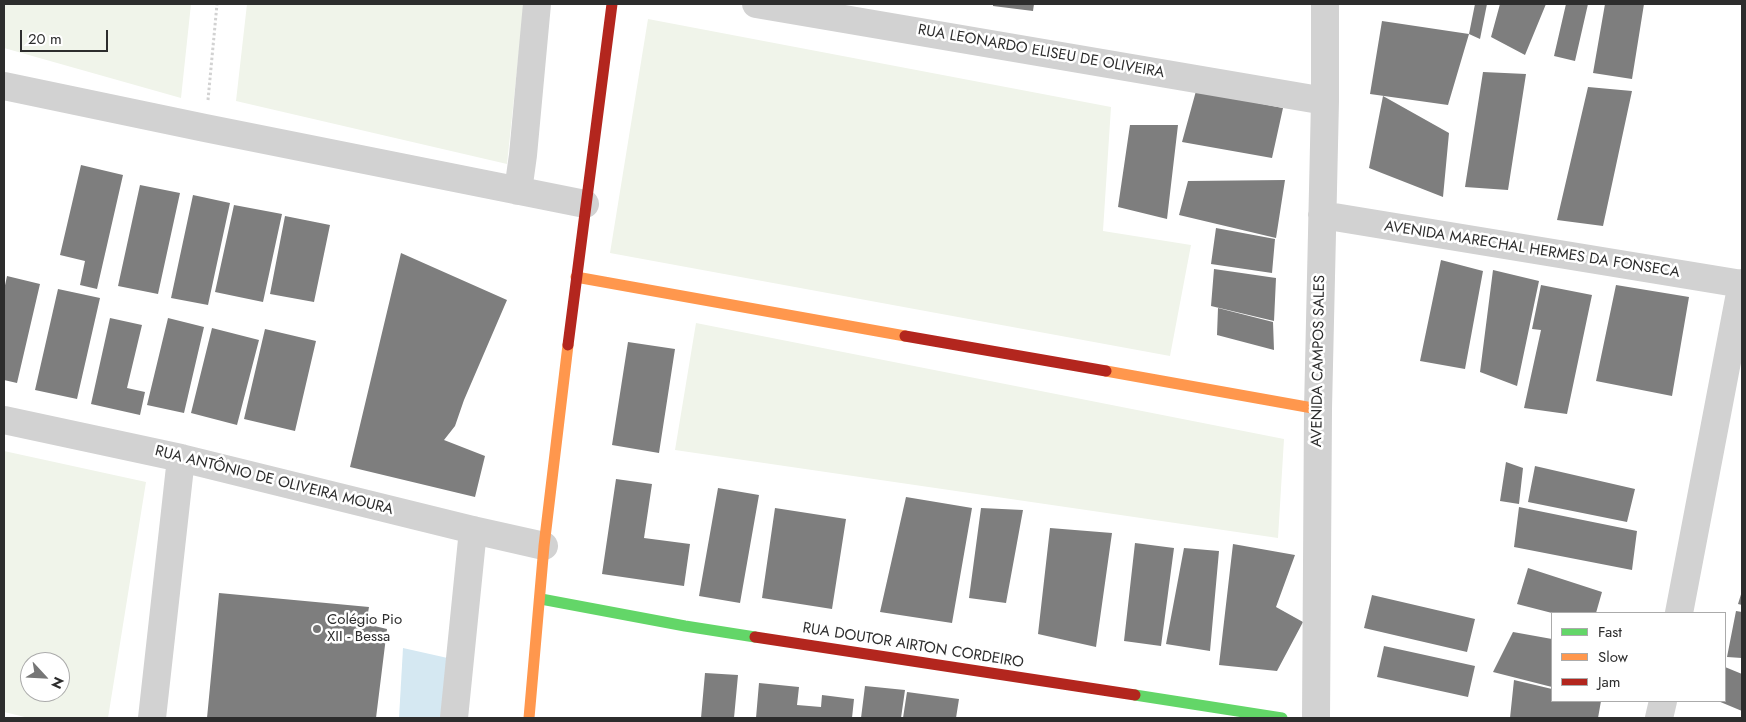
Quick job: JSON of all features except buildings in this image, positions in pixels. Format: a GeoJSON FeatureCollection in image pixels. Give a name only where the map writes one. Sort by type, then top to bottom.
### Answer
{"type":"FeatureCollection","features":[{"type":"Feature","properties":{"kind":"street"},"geometry":{"type":"LineString","coordinates":[[518,191],[537,4]]}},
{"type":"Feature","properties":{"kind":"street"},"geometry":{"type":"LineString","coordinates":[[529,718],[541,599],[544,546],[585,204],[612,4]]}},
{"type":"Feature","properties":{"kind":"street","name":"RUA LEONARDO ELISEU DE OLIVEIRA"},"geometry":{"type":"LineString","coordinates":[[756,4],[1326,101]]}},
{"type":"Feature","properties":{"kind":"street","name":"AVENIDA CAMPOS SALES"},"geometry":{"type":"LineString","coordinates":[[1316,718],[1318,409],[1326,101],[1325,4]]}},
{"type":"Feature","properties":{"kind":"street"},"geometry":{"type":"LineString","coordinates":[[4,86],[585,204]]}},
{"type":"Feature","properties":{"kind":"street","name":"AVENIDA MARECHAL HERMES DA FONSECA"},"geometry":{"type":"LineString","coordinates":[[1322,215],[1742,284]]}},
{"type":"Feature","properties":{"kind":"street"},"geometry":{"type":"LineString","coordinates":[[576,277],[1318,409]]}},
{"type":"Feature","properties":{"kind":"street"},"geometry":{"type":"LineString","coordinates":[[1679,612],[1742,284]]}},
{"type":"Feature","properties":{"kind":"street","name":"RUA ANTÔNIO DE OLIVEIRA MOURA"},"geometry":{"type":"LineString","coordinates":[[4,420],[181,458],[544,546]]}},
{"type":"Feature","properties":{"kind":"street"},"geometry":{"type":"LineString","coordinates":[[152,718],[181,458]]}},
{"type":"Feature","properties":{"kind":"street"},"geometry":{"type":"LineString","coordinates":[[454,718],[473,530]]}},
{"type":"Feature","properties":{"kind":"street","name":"RUA DOUTOR AIRTON CORDEIRO"},"geometry":{"type":"LineString","coordinates":[[541,599],[685,626],[1282,718]]}},
{"type":"Feature","properties":{"kind":"street"},"geometry":{"type":"LineString","coordinates":[[1659,718],[1663,702]]}},
{"type":"Feature","properties":{"kind":"path"},"geometry":{"type":"LineString","coordinates":[[205,128],[217,4]]}},
{"type":"Feature","properties":{"kind":"shaded area"},"geometry":{"type":"Polygon","coordinates":[[[4,4],[191,4],[181,98],[4,48],[4,4]]]}},
{"type":"Feature","properties":{"kind":"shaded area"},"geometry":{"type":"Polygon","coordinates":[[[247,4],[524,4],[507,164],[236,101],[247,4]]]}},
{"type":"Feature","properties":{"kind":"shaded area"},"geometry":{"type":"Polygon","coordinates":[[[648,19],[1111,107],[1103,231],[1191,245],[1170,356],[610,253],[648,19]]]}},
{"type":"Feature","properties":{"kind":"shaded area"},"geometry":{"type":"Polygon","coordinates":[[[696,323],[1284,439],[1278,538],[675,450],[696,323]]]}},
{"type":"Feature","properties":{"kind":"shaded area"},"geometry":{"type":"Polygon","coordinates":[[[4,451],[146,482],[108,718],[29,718],[4,712],[4,451]]]}},
{"type":"Feature","properties":{"kind":"water"},"geometry":{"type":"Polygon","coordinates":[[[403,648],[452,659],[445,718],[399,718],[403,648]]]}},
{"type":"Feature","properties":{"kind":"traffic: fast"},"geometry":{"type":"LineString","coordinates":[[541,599],[755,637]]}},
{"type":"Feature","properties":{"kind":"traffic: fast"},"geometry":{"type":"LineString","coordinates":[[1135,695],[1282,718]]}},
{"type":"Feature","properties":{"kind":"traffic: slow"},"geometry":{"type":"LineString","coordinates":[[576,277],[905,336]]}},
{"type":"Feature","properties":{"kind":"traffic: slow"},"geometry":{"type":"LineString","coordinates":[[529,718],[544,546],[568,345]]}},
{"type":"Feature","properties":{"kind":"traffic: slow"},"geometry":{"type":"LineString","coordinates":[[1106,371],[1318,409]]}},
{"type":"Feature","properties":{"kind":"traffic: jam"},"geometry":{"type":"LineString","coordinates":[[568,345],[612,4]]}},
{"type":"Feature","properties":{"kind":"traffic: jam"},"geometry":{"type":"LineString","coordinates":[[905,336],[1106,371]]}},
{"type":"Feature","properties":{"kind":"traffic: jam"},"geometry":{"type":"LineString","coordinates":[[755,637],[1135,695]]}},
{"type":"Feature","properties":{"kind":"place","name":"Colégio Pio XII - Bessa"},"geometry":{"type":"Point","coordinates":[317,629]}}]}
